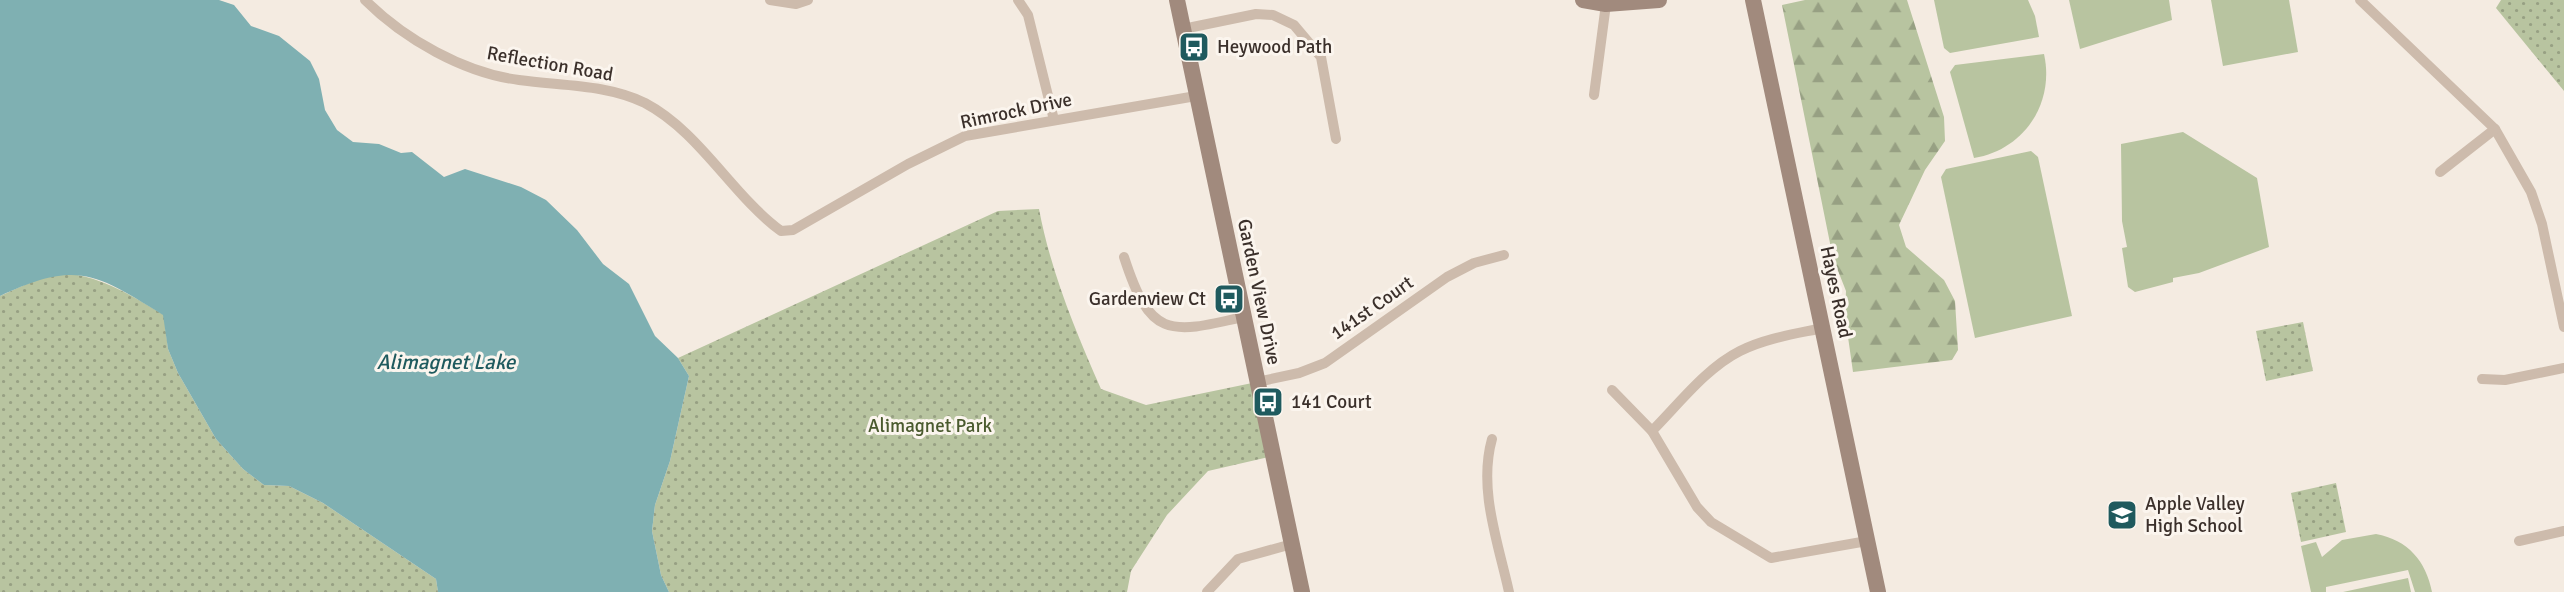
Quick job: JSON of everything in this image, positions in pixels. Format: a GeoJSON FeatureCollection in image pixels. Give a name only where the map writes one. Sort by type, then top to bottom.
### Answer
{"type":"FeatureCollection","features":[{"type":"Feature","properties":{"kind":"street","name":"Reflection Road"},"geometry":{"type":"LineString","coordinates":[[365,0],[384,19],[451,58],[483,72],[517,80],[601,88],[645,104],[679,128],[780,231]]}},
{"type":"Feature","properties":{"kind":"street"},"geometry":{"type":"LineString","coordinates":[[770,0],[786,4],[808,0]]}},
{"type":"Feature","properties":{"kind":"street"},"geometry":{"type":"LineString","coordinates":[[1018,0],[1028,15],[1054,120]]}},
{"type":"Feature","properties":{"kind":"street","name":"Garden View Drive"},"geometry":{"type":"LineString","coordinates":[[1177,0],[1302,592]]}},
{"type":"Feature","properties":{"kind":"street"},"geometry":{"type":"LineString","coordinates":[[1583,0],[1606,4],[1659,0]]}},
{"type":"Feature","properties":{"kind":"street","name":"Hayes Road"},"geometry":{"type":"LineString","coordinates":[[1753,0],[1878,592]]}},
{"type":"Feature","properties":{"kind":"street"},"geometry":{"type":"LineString","coordinates":[[2367,3],[2495,129],[2531,192],[2558,274],[2564,327]]}},
{"type":"Feature","properties":{"kind":"street"},"geometry":{"type":"LineString","coordinates":[[1594,95],[1606,4]]}},
{"type":"Feature","properties":{"kind":"street"},"geometry":{"type":"LineString","coordinates":[[1183,29],[1256,14],[1273,15],[1294,25],[1321,57],[1336,139]]}},
{"type":"Feature","properties":{"kind":"street","name":"Rimrock Drive"},"geometry":{"type":"LineString","coordinates":[[780,231],[793,230],[908,164],[965,136],[1196,96]]}},
{"type":"Feature","properties":{"kind":"street"},"geometry":{"type":"LineString","coordinates":[[2440,172],[2495,129]]}},
{"type":"Feature","properties":{"kind":"street","name":"141st Court"},"geometry":{"type":"LineString","coordinates":[[1257,382],[1298,373],[1325,363],[1447,277],[1474,263],[1504,255]]}},
{"type":"Feature","properties":{"kind":"street"},"geometry":{"type":"LineString","coordinates":[[1124,257],[1134,288],[1152,316],[1166,326],[1202,326],[1243,317]]}},
{"type":"Feature","properties":{"kind":"street"},"geometry":{"type":"LineString","coordinates":[[1652,431],[1719,365],[1737,352],[1763,341],[1823,328]]}},
{"type":"Feature","properties":{"kind":"street"},"geometry":{"type":"LineString","coordinates":[[2482,379],[2505,380],[2564,368]]}},
{"type":"Feature","properties":{"kind":"street"},"geometry":{"type":"LineString","coordinates":[[1612,390],[1652,431],[1697,508],[1711,522],[1771,558],[1867,541]]}},
{"type":"Feature","properties":{"kind":"street"},"geometry":{"type":"LineString","coordinates":[[1492,439],[1486,461],[1485,483],[1509,592]]}},
{"type":"Feature","properties":{"kind":"street"},"geometry":{"type":"LineString","coordinates":[[2519,541],[2564,531]]}},
{"type":"Feature","properties":{"kind":"street"},"geometry":{"type":"LineString","coordinates":[[1207,592],[1238,559],[1292,544]]}},
{"type":"Feature","properties":{"kind":"green space"},"geometry":{"type":"Polygon","coordinates":[[[1805,0],[1907,0],[1944,117],[1945,141],[1925,170],[1899,225],[1906,247],[1944,280],[1955,301],[1958,350],[1952,360],[1853,372],[1845,316],[1846,291],[1833,258],[1782,5],[1805,0]]]}},
{"type":"Feature","properties":{"kind":"green space"},"geometry":{"type":"Polygon","coordinates":[[[1934,0],[2028,0],[2035,16],[2039,37],[1950,53],[1944,48],[1934,0]]]}},
{"type":"Feature","properties":{"kind":"green space"},"geometry":{"type":"Polygon","coordinates":[[[2069,0],[2169,0],[2172,20],[2080,49],[2069,0]]]}},
{"type":"Feature","properties":{"kind":"green space"},"geometry":{"type":"Polygon","coordinates":[[[2211,0],[2289,0],[2298,52],[2223,66],[2211,0]]]}},
{"type":"Feature","properties":{"kind":"green space"},"geometry":{"type":"Polygon","coordinates":[[[2501,0],[2564,0],[2564,91],[2496,8],[2501,0]]]}},
{"type":"Feature","properties":{"kind":"green space"},"geometry":{"type":"Polygon","coordinates":[[[2044,54],[2045,90],[2032,121],[2008,145],[1974,158],[1950,72],[1955,65],[2044,54]]]}},
{"type":"Feature","properties":{"kind":"green space"},"geometry":{"type":"Polygon","coordinates":[[[2183,132],[2257,178],[2269,247],[2199,273],[2173,278],[2173,282],[2135,292],[2128,287],[2122,248],[2127,247],[2122,221],[2121,144],[2183,132]]]}},
{"type":"Feature","properties":{"kind":"green space"},"geometry":{"type":"Polygon","coordinates":[[[2031,151],[2038,157],[2072,316],[1975,338],[1941,177],[1946,169],[2031,151]]]}},
{"type":"Feature","properties":{"kind":"green space","name":"Alimagnet Park"},"geometry":{"type":"Polygon","coordinates":[[[1039,209],[1065,300],[1101,389],[1146,405],[1257,382],[1273,456],[1208,471],[1167,515],[1131,571],[1127,592],[669,592],[661,575],[652,531],[655,505],[670,461],[689,376],[678,358],[998,211],[1039,209]]]}},
{"type":"Feature","properties":{"kind":"green space"},"geometry":{"type":"Polygon","coordinates":[[[66,273],[105,283],[164,315],[168,349],[178,373],[216,439],[243,469],[264,485],[289,486],[323,503],[436,579],[438,592],[0,592],[0,296],[42,277],[66,273]]]}},
{"type":"Feature","properties":{"kind":"green space"},"geometry":{"type":"Polygon","coordinates":[[[2303,322],[2313,371],[2266,381],[2256,331],[2303,322]]]}},
{"type":"Feature","properties":{"kind":"green space"},"geometry":{"type":"Polygon","coordinates":[[[2336,483],[2346,532],[2301,542],[2291,493],[2336,483]]]}},
{"type":"Feature","properties":{"kind":"green space"},"geometry":{"type":"Polygon","coordinates":[[[2376,534],[2397,541],[2414,554],[2425,571],[2432,592],[2415,592],[2408,570],[2326,587],[2326,592],[2311,592],[2301,546],[2316,542],[2322,557],[2342,540],[2376,534]]]}},
{"type":"Feature","properties":{"kind":"green space"},"geometry":{"type":"Polygon","coordinates":[[[2408,578],[2411,592],[2343,592],[2408,578]]]}},
{"type":"Feature","properties":{"kind":"water","name":"Alimagnet Lake"},"geometry":{"type":"Polygon","coordinates":[[[0,0],[219,0],[234,5],[251,26],[279,36],[310,61],[319,79],[325,110],[337,130],[353,142],[379,144],[401,153],[412,152],[444,177],[465,169],[521,187],[546,200],[577,230],[603,264],[629,284],[655,336],[678,358],[689,376],[670,461],[655,505],[652,531],[661,575],[669,592],[438,592],[436,579],[323,503],[289,486],[264,485],[243,469],[216,439],[178,373],[168,349],[163,315],[120,289],[85,276],[48,278],[0,296],[0,0]]]}},
{"type":"Feature","properties":{"kind":"place","name":"Heywood Path"},"geometry":{"type":"Point","coordinates":[1194,47]}},
{"type":"Feature","properties":{"kind":"place","name":"Gardenview Ct"},"geometry":{"type":"Point","coordinates":[1229,299]}},
{"type":"Feature","properties":{"kind":"place","name":"141 Court"},"geometry":{"type":"Point","coordinates":[1268,402]}},
{"type":"Feature","properties":{"kind":"place","name":"Apple Valley High School"},"geometry":{"type":"Point","coordinates":[2122,515]}}]}
